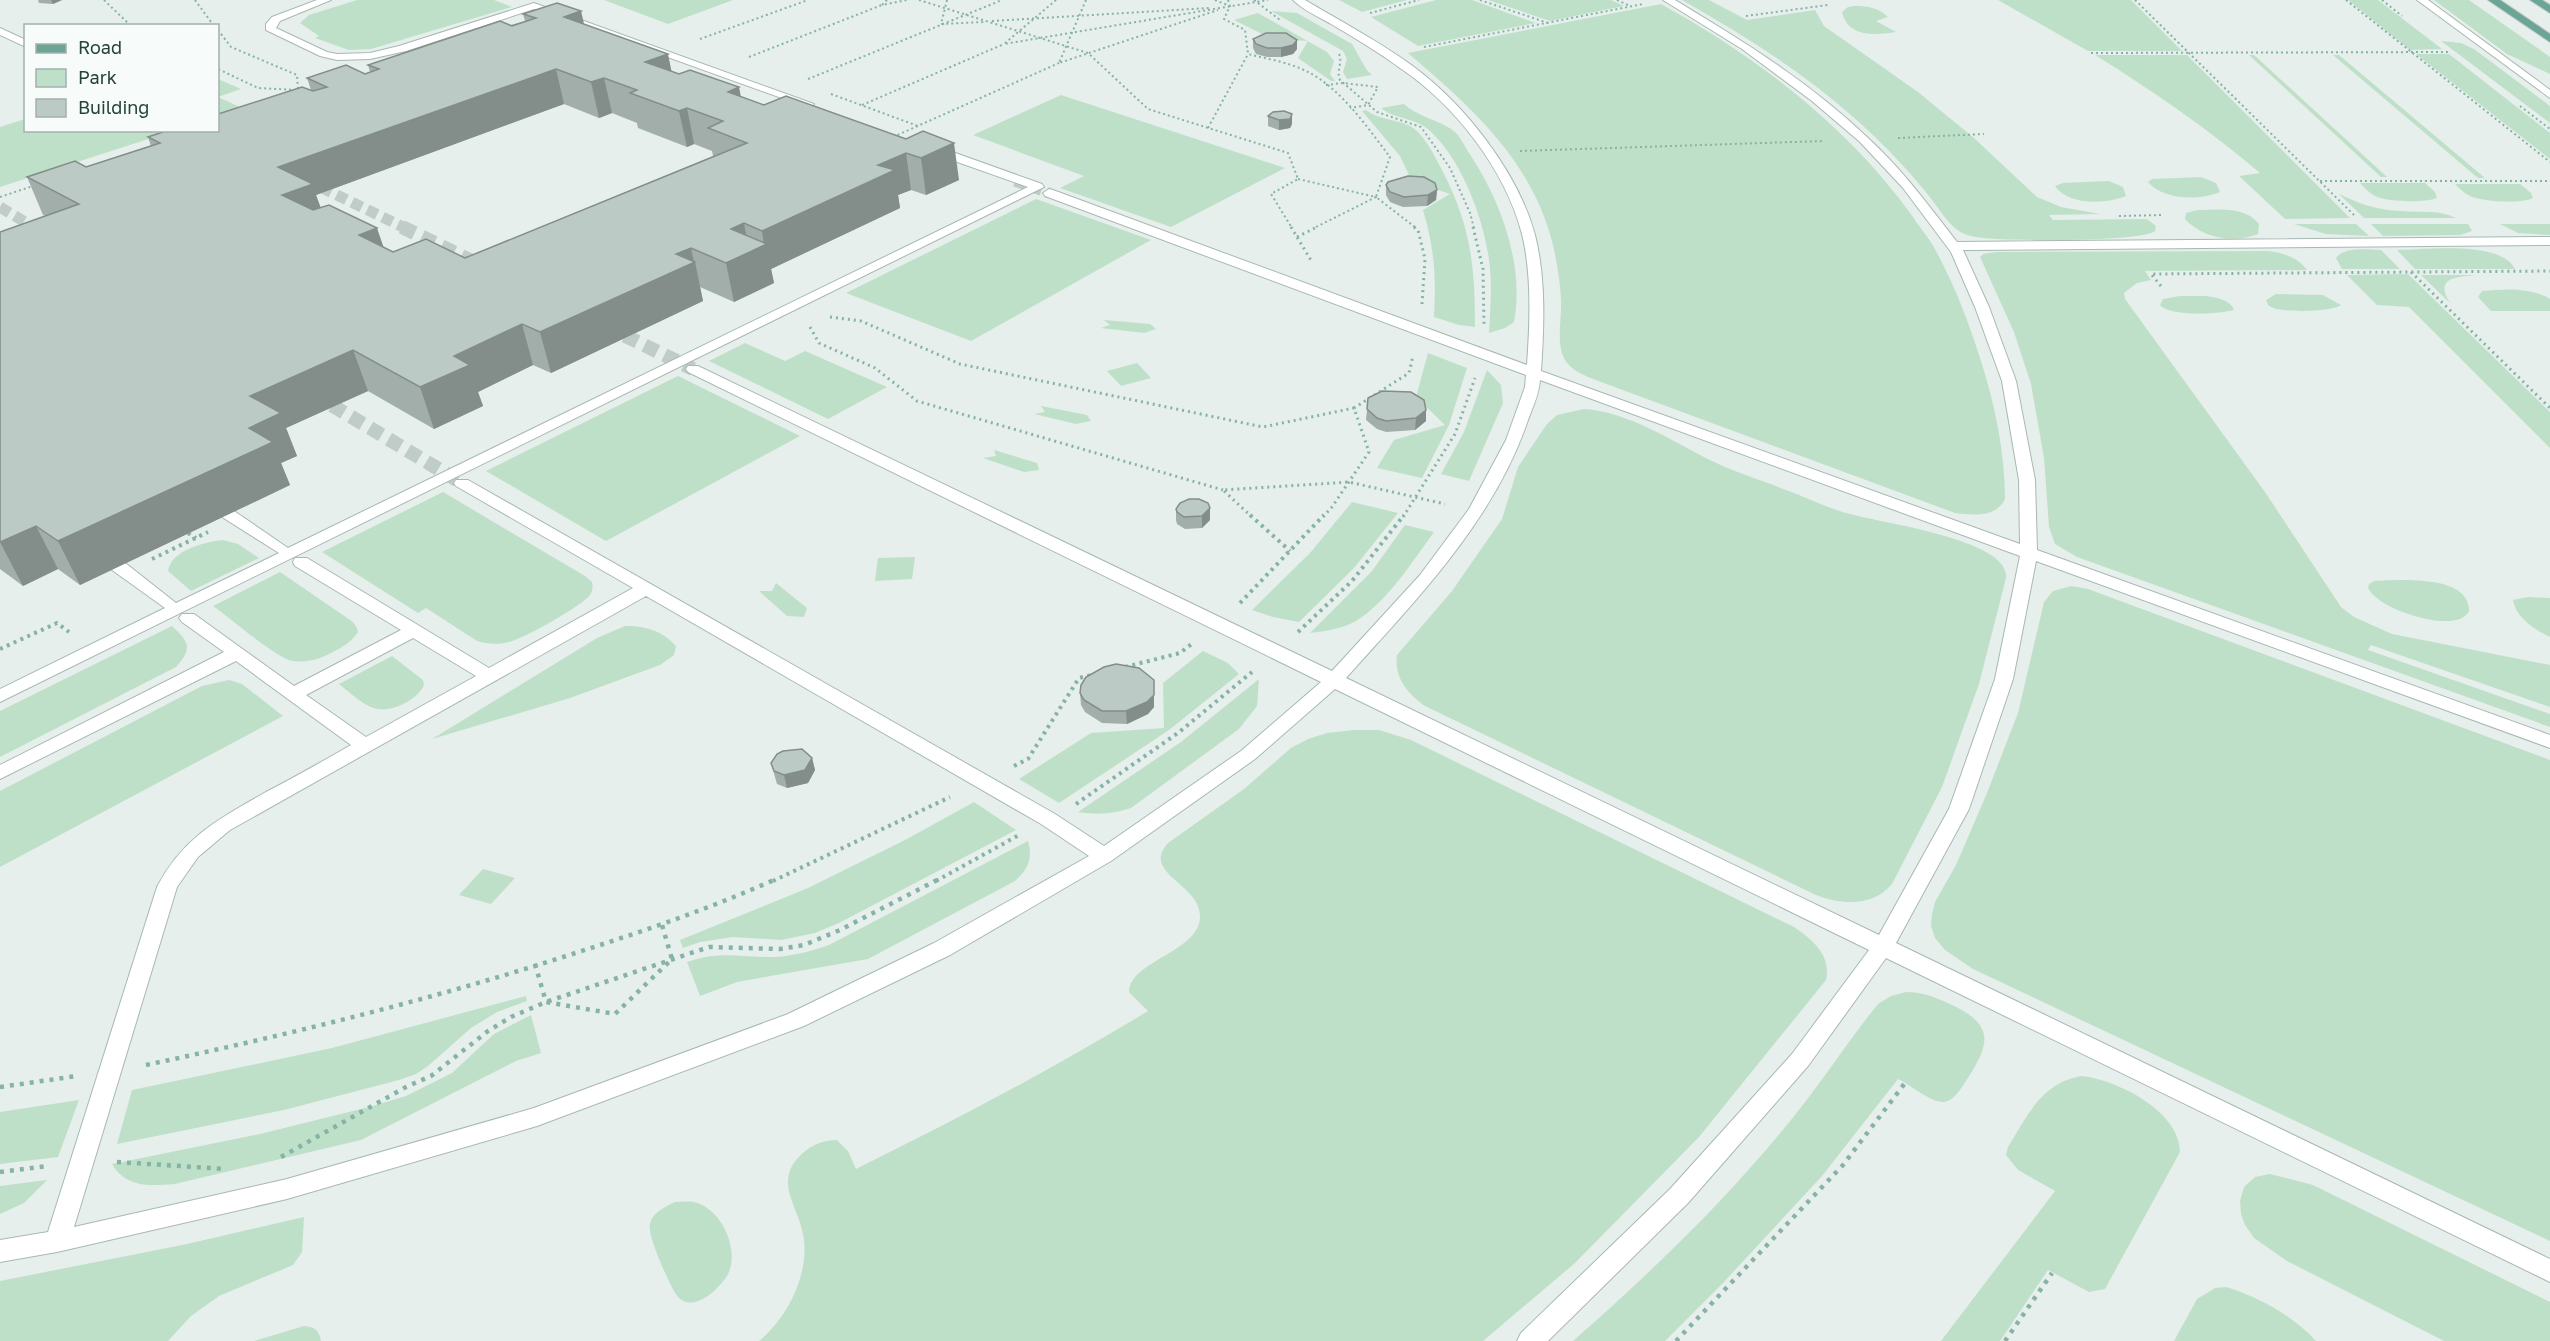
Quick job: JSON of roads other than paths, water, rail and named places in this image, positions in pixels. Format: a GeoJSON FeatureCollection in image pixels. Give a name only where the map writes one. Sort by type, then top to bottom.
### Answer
{"type":"FeatureCollection","features":[{"type":"Feature","properties":{"kind":"main road"},"geometry":{"type":"LineString","coordinates":[[2493,0],[2550,39]]}},
{"type":"Feature","properties":{"kind":"main road"},"geometry":{"type":"LineString","coordinates":[[2535,0],[2550,10]]}},
{"type":"Feature","properties":{"kind":"lane"},"geometry":{"type":"LineString","coordinates":[[326,0],[288,12],[271,24],[271,30],[324,54],[337,57],[370,56],[402,49],[534,6],[818,108]]}},
{"type":"Feature","properties":{"kind":"lane"},"geometry":{"type":"LineString","coordinates":[[0,1251],[57,1241],[287,1189],[537,1117],[796,1020],[942,949],[1104,856],[1248,755],[1334,680],[1426,579],[1477,510],[1514,440],[1532,387],[1536,337],[1534,271],[1528,234],[1514,197],[1488,152],[1449,103],[1411,70],[1298,0]]}},
{"type":"Feature","properties":{"kind":"lane"},"geometry":{"type":"LineString","coordinates":[[1530,1341],[1680,1196],[1800,1060],[1883,947],[1959,809],[2004,679],[2029,553],[2027,480],[2009,381],[1983,307],[1953,246],[1907,185],[1863,140],[1816,99],[1746,47],[1668,0]]}},
{"type":"Feature","properties":{"kind":"lane"},"geometry":{"type":"LineString","coordinates":[[2422,0],[2550,95]]}},
{"type":"Feature","properties":{"kind":"lane"},"geometry":{"type":"LineString","coordinates":[[0,31],[24,43]]}},
{"type":"Feature","properties":{"kind":"lane"},"geometry":{"type":"LineString","coordinates":[[2506,62],[2550,82]]}},
{"type":"Feature","properties":{"kind":"lane"},"geometry":{"type":"LineString","coordinates":[[0,696],[1038,187],[918,144]]}},
{"type":"Feature","properties":{"kind":"lane"},"geometry":{"type":"LineString","coordinates":[[1049,193],[1419,328],[1533,373],[2550,742]]}},
{"type":"Feature","properties":{"kind":"lane"},"geometry":{"type":"LineString","coordinates":[[1953,246],[2550,241]]}},
{"type":"Feature","properties":{"kind":"lane"},"geometry":{"type":"LineString","coordinates":[[693,369],[2550,1271]]}},
{"type":"Feature","properties":{"kind":"lane"},"geometry":{"type":"LineString","coordinates":[[462,483],[1048,819],[1104,856]]}},
{"type":"Feature","properties":{"kind":"lane"},"geometry":{"type":"LineString","coordinates":[[232,517],[280,548]]}},
{"type":"Feature","properties":{"kind":"lane"},"geometry":{"type":"LineString","coordinates":[[301,562],[489,676]]}},
{"type":"Feature","properties":{"kind":"lane"},"geometry":{"type":"LineString","coordinates":[[121,569],[168,604]]}},
{"type":"Feature","properties":{"kind":"lane"},"geometry":{"type":"LineString","coordinates":[[57,1241],[167,887],[186,857],[205,838],[223,825],[645,589]]}},
{"type":"Feature","properties":{"kind":"lane"},"geometry":{"type":"LineString","coordinates":[[188,618],[365,746]]}},
{"type":"Feature","properties":{"kind":"lane"},"geometry":{"type":"LineString","coordinates":[[293,694],[414,630]]}},
{"type":"Feature","properties":{"kind":"lane"},"geometry":{"type":"LineString","coordinates":[[0,773],[237,653]]}},
{"type":"Feature","properties":{"kind":"tunnel"},"geometry":{"type":"LineString","coordinates":[[306,180],[405,228]]}},
{"type":"Feature","properties":{"kind":"tunnel"},"geometry":{"type":"LineString","coordinates":[[1015,181],[1049,193]]}},
{"type":"Feature","properties":{"kind":"tunnel"},"geometry":{"type":"LineString","coordinates":[[0,207],[35,228]]}},
{"type":"Feature","properties":{"kind":"tunnel"},"geometry":{"type":"LineString","coordinates":[[32,227],[47,236]]}},
{"type":"Feature","properties":{"kind":"tunnel"},"geometry":{"type":"LineString","coordinates":[[402,227],[486,268]]}},
{"type":"Feature","properties":{"kind":"tunnel"},"geometry":{"type":"LineString","coordinates":[[605,326],[693,369]]}},
{"type":"Feature","properties":{"kind":"tunnel"},"geometry":{"type":"LineString","coordinates":[[313,394],[462,483]]}}]}
